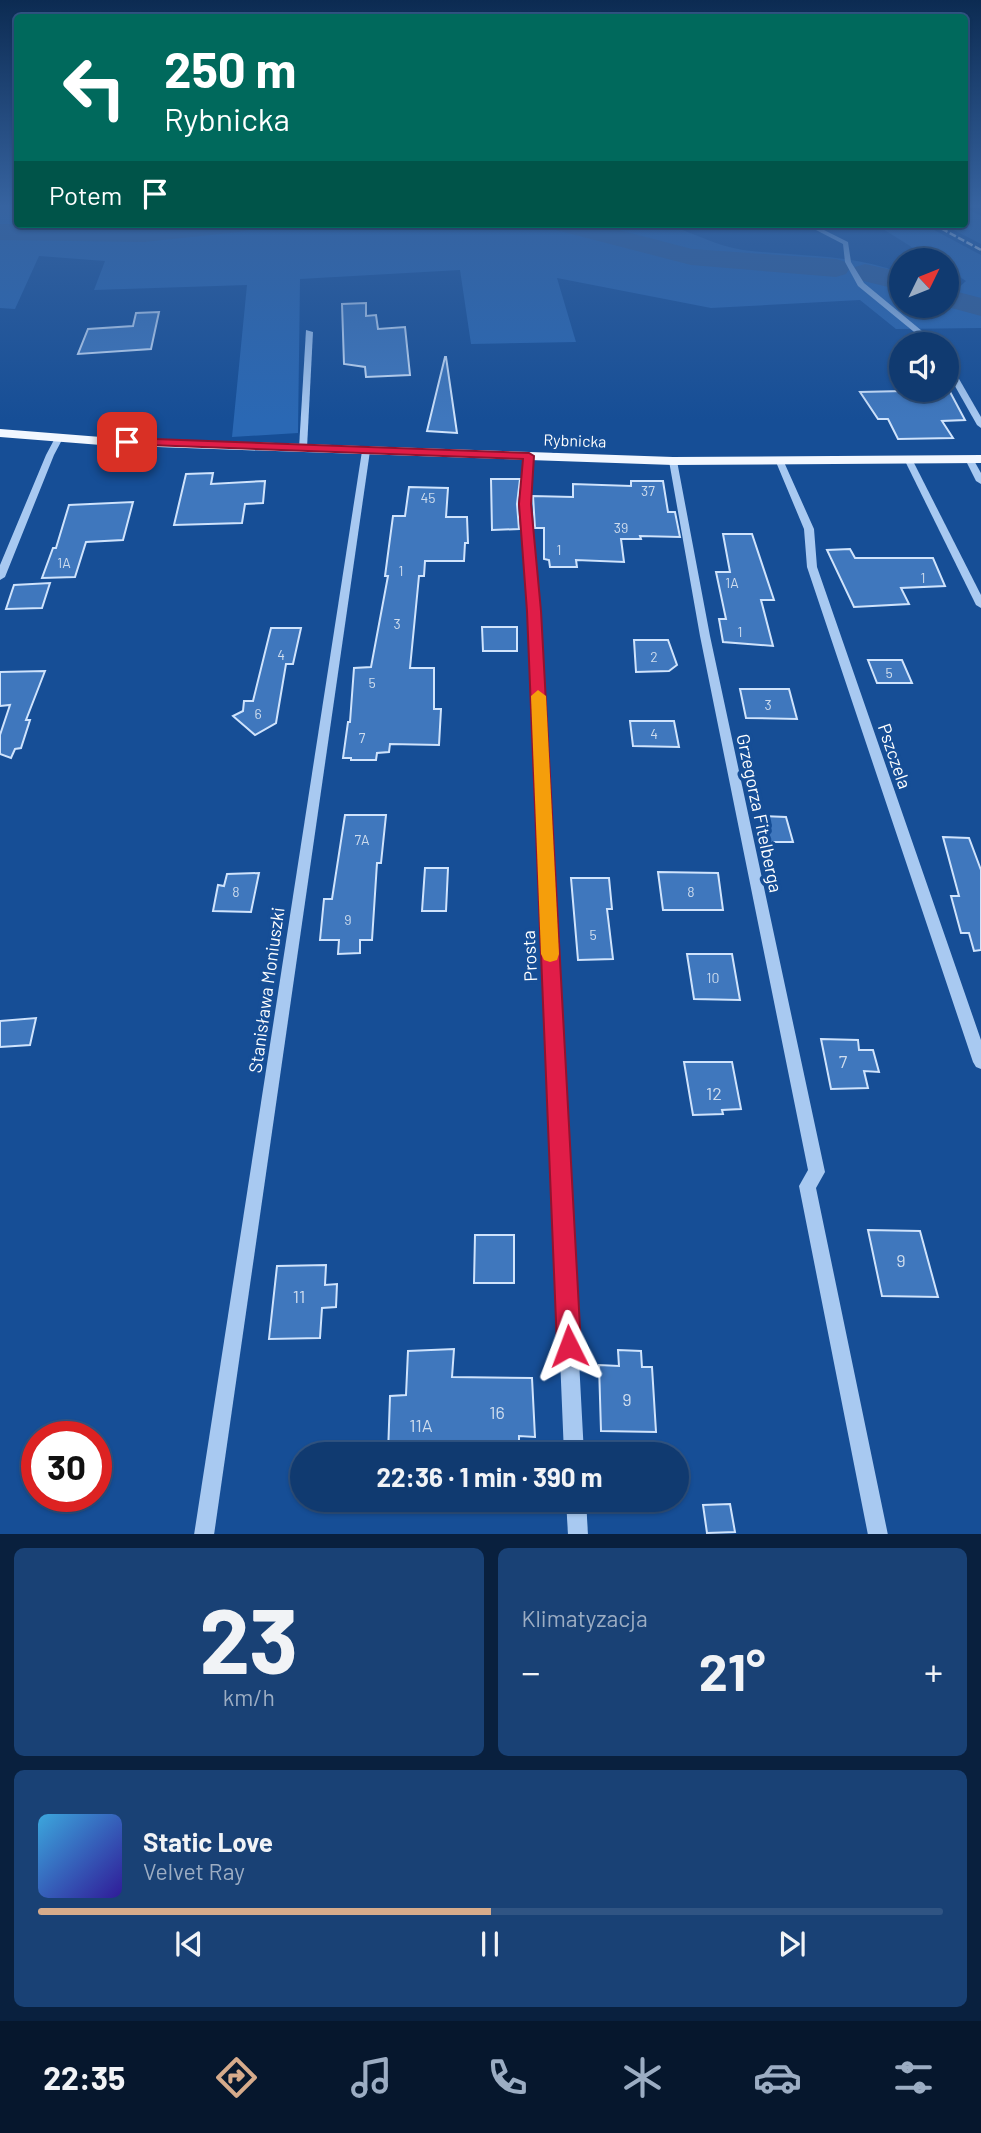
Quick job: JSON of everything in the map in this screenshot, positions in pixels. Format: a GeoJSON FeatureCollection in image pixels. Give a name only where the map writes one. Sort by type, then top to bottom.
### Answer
{"type":"FeatureCollection","features":[{"type":"Feature","properties":{"kind":"main road","name":"Rybnicka"},"geometry":{"type":"LineString","coordinates":[[3,434],[673,461],[975,459]]}},
{"type":"Feature","properties":{"kind":"street"},"geometry":{"type":"LineString","coordinates":[[857,278],[861,284],[919,332]]}},
{"type":"Feature","properties":{"kind":"street"},"geometry":{"type":"LineString","coordinates":[[303,448],[309,332]]}},
{"type":"Feature","properties":{"kind":"street"},"geometry":{"type":"LineString","coordinates":[[959,386],[981,425]]}},
{"type":"Feature","properties":{"kind":"street"},"geometry":{"type":"LineString","coordinates":[[0,576],[59,438]]}},
{"type":"Feature","properties":{"kind":"street","name":"Stanisława Moniuszki"},"geometry":{"type":"LineString","coordinates":[[204,1534],[366,450]]}},
{"type":"Feature","properties":{"kind":"street","name":"Prosta"},"geometry":{"type":"LineString","coordinates":[[529,456],[525,504],[534,611],[573,1442]]}},
{"type":"Feature","properties":{"kind":"street"},"geometry":{"type":"LineString","coordinates":[[975,459],[981,481]]}},
{"type":"Feature","properties":{"kind":"street","name":"Grzegorza Fitelberga"},"geometry":{"type":"LineString","coordinates":[[673,461],[705,636],[817,1172],[807,1186],[878,1534]]}},
{"type":"Feature","properties":{"kind":"street"},"geometry":{"type":"LineString","coordinates":[[909,461],[981,606]]}},
{"type":"Feature","properties":{"kind":"street","name":"Pszczela"},"geometry":{"type":"LineString","coordinates":[[780,462],[809,529],[812,567],[981,1062]]}},
{"type":"Feature","properties":{"kind":"street"},"geometry":{"type":"LineString","coordinates":[[577,1512],[578,1534]]}},
{"type":"Feature","properties":{"kind":"shaded area"},"geometry":{"type":"Polygon","coordinates":[[[0,278],[29,278],[15,309],[0,308],[0,278]]]}},
{"type":"Feature","properties":{"kind":"shaded area"},"geometry":{"type":"Polygon","coordinates":[[[99,278],[325,278],[300,279],[298,433],[232,437],[247,285],[94,290],[99,278]]]}},
{"type":"Feature","properties":{"kind":"shaded area"},"geometry":{"type":"Polygon","coordinates":[[[461,278],[889,278],[889,318],[959,318],[959,287],[966,281],[961,278],[981,278],[981,328],[896,329],[860,300],[711,308],[557,278],[576,342],[471,344],[461,278]]]}},
{"type":"Feature","properties":{"kind":"building"},"geometry":{"type":"Polygon","coordinates":[[[366,303],[366,316],[376,315],[378,329],[405,327],[410,375],[366,377],[365,367],[344,364],[342,304],[366,303]]]}},
{"type":"Feature","properties":{"kind":"building"},"geometry":{"type":"Polygon","coordinates":[[[159,312],[151,349],[78,354],[88,329],[133,326],[136,313],[159,312]]]}},
{"type":"Feature","properties":{"kind":"building"},"geometry":{"type":"Polygon","coordinates":[[[446,357],[457,433],[427,431],[446,357]]]}},
{"type":"Feature","properties":{"kind":"building"},"geometry":{"type":"Polygon","coordinates":[[[889,391],[889,402],[955,402],[965,420],[942,421],[953,438],[898,439],[888,419],[878,419],[860,392],[889,391]]]}},
{"type":"Feature","properties":{"kind":"building"},"geometry":{"type":"Polygon","coordinates":[[[213,473],[211,484],[265,481],[263,503],[245,504],[242,523],[174,525],[186,474],[213,473]]]}},
{"type":"Feature","properties":{"kind":"building"},"geometry":{"type":"Polygon","coordinates":[[[491,479],[520,479],[517,504],[519,529],[492,530],[491,479]]]}},
{"type":"Feature","properties":{"kind":"building"},"geometry":{"type":"Polygon","coordinates":[[[631,481],[663,481],[668,512],[675,512],[680,537],[640,536],[641,539],[621,539],[624,562],[576,560],[577,567],[550,567],[549,560],[544,559],[544,528],[535,528],[533,496],[573,497],[573,484],[631,486],[631,481]]]}},
{"type":"Feature","properties":{"kind":"building"},"geometry":{"type":"Polygon","coordinates":[[[409,487],[448,488],[446,517],[467,517],[468,543],[465,543],[464,561],[425,561],[424,576],[419,576],[410,668],[434,668],[434,709],[441,709],[439,745],[390,744],[389,752],[377,753],[376,760],[351,760],[343,758],[350,722],[354,668],[371,667],[388,576],[385,576],[393,516],[405,516],[409,487]]]}},
{"type":"Feature","properties":{"kind":"building"},"geometry":{"type":"Polygon","coordinates":[[[133,502],[123,540],[86,542],[75,577],[42,578],[53,548],[56,548],[69,505],[133,502]]]}},
{"type":"Feature","properties":{"kind":"building"},"geometry":{"type":"Polygon","coordinates":[[[723,534],[752,534],[774,600],[761,600],[773,646],[723,642],[719,619],[726,619],[716,572],[730,572],[723,534]]]}},
{"type":"Feature","properties":{"kind":"building"},"geometry":{"type":"Polygon","coordinates":[[[850,549],[855,558],[933,558],[945,586],[901,588],[909,604],[854,607],[827,550],[850,549]]]}},
{"type":"Feature","properties":{"kind":"building"},"geometry":{"type":"Polygon","coordinates":[[[50,583],[42,608],[6,609],[14,585],[50,583]]]}},
{"type":"Feature","properties":{"kind":"building"},"geometry":{"type":"Polygon","coordinates":[[[482,627],[517,627],[517,651],[483,651],[482,627]]]}},
{"type":"Feature","properties":{"kind":"building"},"geometry":{"type":"Polygon","coordinates":[[[271,628],[301,628],[293,664],[286,664],[276,723],[255,735],[233,716],[243,711],[244,701],[253,701],[271,628]]]}},
{"type":"Feature","properties":{"kind":"building"},"geometry":{"type":"Polygon","coordinates":[[[634,640],[668,640],[677,665],[669,671],[636,672],[634,640]]]}},
{"type":"Feature","properties":{"kind":"building"},"geometry":{"type":"Polygon","coordinates":[[[868,660],[902,660],[912,683],[877,683],[868,660]]]}},
{"type":"Feature","properties":{"kind":"building"},"geometry":{"type":"Polygon","coordinates":[[[45,671],[26,720],[30,720],[21,748],[15,749],[11,758],[0,754],[0,735],[10,705],[0,706],[0,672],[45,671]]]}},
{"type":"Feature","properties":{"kind":"building"},"geometry":{"type":"Polygon","coordinates":[[[740,689],[789,689],[797,719],[746,718],[740,689]]]}},
{"type":"Feature","properties":{"kind":"building"},"geometry":{"type":"Polygon","coordinates":[[[630,721],[674,721],[679,747],[633,746],[630,721]]]}},
{"type":"Feature","properties":{"kind":"building"},"geometry":{"type":"Polygon","coordinates":[[[345,815],[386,815],[381,863],[377,863],[372,940],[360,940],[360,953],[338,954],[339,940],[320,940],[324,899],[332,899],[345,815]]]}},
{"type":"Feature","properties":{"kind":"building"},"geometry":{"type":"Polygon","coordinates":[[[759,816],[786,817],[793,842],[765,842],[759,816]]]}},
{"type":"Feature","properties":{"kind":"building"},"geometry":{"type":"Polygon","coordinates":[[[943,837],[969,838],[981,870],[981,950],[974,951],[969,933],[961,933],[951,896],[959,896],[943,837]]]}},
{"type":"Feature","properties":{"kind":"building"},"geometry":{"type":"Polygon","coordinates":[[[425,868],[448,868],[446,911],[422,911],[425,868]]]}},
{"type":"Feature","properties":{"kind":"building"},"geometry":{"type":"Polygon","coordinates":[[[658,872],[718,873],[723,910],[663,910],[658,872]]]}},
{"type":"Feature","properties":{"kind":"building"},"geometry":{"type":"Polygon","coordinates":[[[259,873],[251,912],[213,911],[218,885],[224,886],[227,874],[259,873]]]}},
{"type":"Feature","properties":{"kind":"building"},"geometry":{"type":"Polygon","coordinates":[[[571,878],[609,878],[612,909],[607,909],[613,959],[578,960],[571,878]]]}},
{"type":"Feature","properties":{"kind":"building"},"geometry":{"type":"Polygon","coordinates":[[[687,954],[732,954],[740,1000],[694,999],[687,954]]]}},
{"type":"Feature","properties":{"kind":"building"},"geometry":{"type":"Polygon","coordinates":[[[36,1018],[30,1045],[0,1047],[0,1021],[36,1018]]]}},
{"type":"Feature","properties":{"kind":"building"},"geometry":{"type":"Polygon","coordinates":[[[821,1039],[858,1040],[859,1050],[873,1050],[879,1072],[864,1071],[868,1088],[831,1089],[821,1039]]]}},
{"type":"Feature","properties":{"kind":"building"},"geometry":{"type":"Polygon","coordinates":[[[684,1062],[732,1062],[741,1109],[722,1110],[723,1114],[693,1115],[684,1062]]]}},
{"type":"Feature","properties":{"kind":"building"},"geometry":{"type":"Polygon","coordinates":[[[868,1230],[920,1231],[938,1297],[882,1296],[868,1230]]]}},
{"type":"Feature","properties":{"kind":"building"},"geometry":{"type":"Polygon","coordinates":[[[475,1235],[514,1235],[514,1283],[474,1283],[475,1235]]]}},
{"type":"Feature","properties":{"kind":"building"},"geometry":{"type":"Polygon","coordinates":[[[326,1265],[325,1285],[337,1284],[336,1307],[322,1308],[320,1338],[269,1339],[277,1266],[326,1265]]]}},
{"type":"Feature","properties":{"kind":"building"},"geometry":{"type":"Polygon","coordinates":[[[454,1349],[452,1377],[532,1378],[535,1437],[519,1436],[519,1442],[388,1442],[390,1396],[406,1395],[408,1351],[454,1349]]]}},
{"type":"Feature","properties":{"kind":"building"},"geometry":{"type":"Polygon","coordinates":[[[618,1350],[641,1351],[642,1367],[652,1367],[656,1432],[601,1431],[599,1365],[619,1366],[618,1350]]]}},
{"type":"Feature","properties":{"kind":"building"},"geometry":{"type":"Polygon","coordinates":[[[730,1504],[735,1532],[707,1533],[703,1505],[730,1504]]]}},
{"type":"Feature","properties":{"kind":"waterway"},"geometry":{"type":"LineString","coordinates":[[959,301],[981,307]]}},
{"type":"Feature","properties":{"kind":"slow traffic"},"geometry":{"type":"LineString","coordinates":[[538,696],[550,954]]}},
{"type":"Feature","properties":{"kind":"route"},"geometry":{"type":"LineString","coordinates":[[127,442],[529,456],[525,504],[534,611],[569,1346]]}}]}
